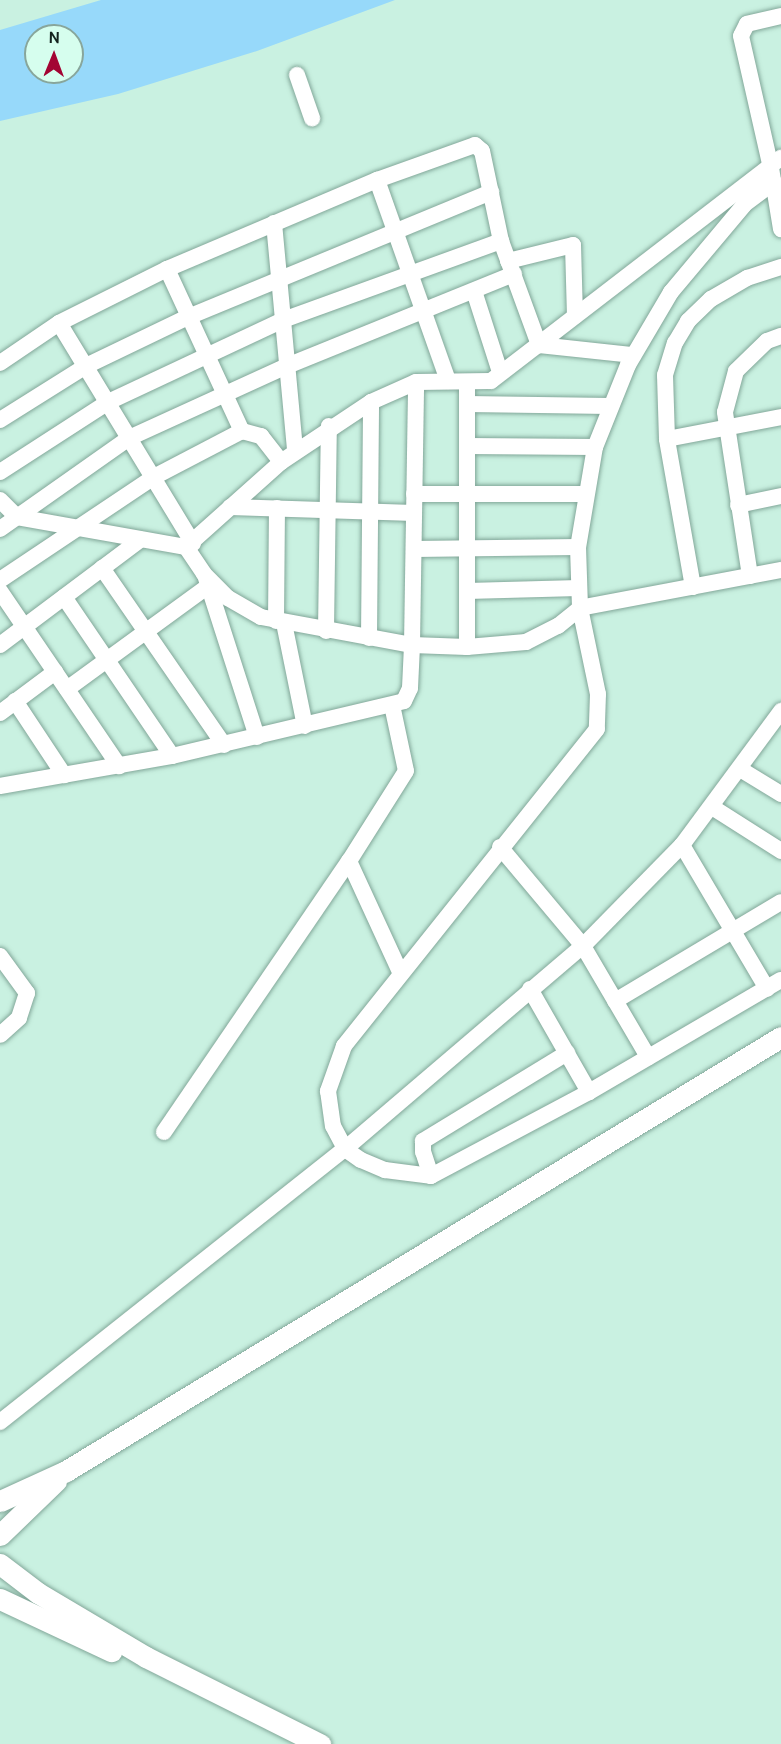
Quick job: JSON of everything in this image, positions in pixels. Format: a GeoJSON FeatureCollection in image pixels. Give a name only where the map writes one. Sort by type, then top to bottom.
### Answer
{"type":"FeatureCollection","features":[{"type":"Feature","properties":{"kind":"main road"},"geometry":{"type":"LineString","coordinates":[[0,1501],[66,1471],[781,1037]]}},
{"type":"Feature","properties":{"kind":"main road"},"geometry":{"type":"LineString","coordinates":[[0,1535],[66,1471]]}},
{"type":"Feature","properties":{"kind":"main road"},"geometry":{"type":"LineString","coordinates":[[0,1564],[38,1593],[146,1657],[320,1744]]}},
{"type":"Feature","properties":{"kind":"main road"},"geometry":{"type":"LineString","coordinates":[[0,1599],[70,1630],[289,1744]]}},
{"type":"Feature","properties":{"kind":"street"},"geometry":{"type":"LineString","coordinates":[[781,16],[747,24],[741,36],[777,165],[781,229]]}},
{"type":"Feature","properties":{"kind":"street"},"geometry":{"type":"LineString","coordinates":[[297,75],[312,118]]}},
{"type":"Feature","properties":{"kind":"street"},"geometry":{"type":"LineString","coordinates":[[0,363],[59,323],[167,269],[376,180],[475,145],[482,151],[501,241],[539,345]]}},
{"type":"Feature","properties":{"kind":"street"},"geometry":{"type":"LineString","coordinates":[[190,545],[295,450],[329,426],[371,402],[416,382],[491,381],[777,165]]}},
{"type":"Feature","properties":{"kind":"street"},"geometry":{"type":"LineString","coordinates":[[682,845],[733,931],[774,984],[589,1092],[431,1176],[385,1170],[345,1149],[333,1126],[329,1107],[334,1067],[344,1046],[500,847],[597,729],[598,694],[580,608],[578,547],[585,494],[595,447],[633,355],[671,291],[777,165]]}},
{"type":"Feature","properties":{"kind":"street"},"geometry":{"type":"LineString","coordinates":[[376,180],[448,381]]}},
{"type":"Feature","properties":{"kind":"street"},"geometry":{"type":"LineString","coordinates":[[0,420],[86,366],[188,317],[278,277],[492,192]]}},
{"type":"Feature","properties":{"kind":"street"},"geometry":{"type":"LineString","coordinates":[[274,223],[295,450]]}},
{"type":"Feature","properties":{"kind":"street"},"geometry":{"type":"LineString","coordinates":[[0,472],[108,402],[283,320],[501,241]]}},
{"type":"Feature","properties":{"kind":"street"},"geometry":{"type":"LineString","coordinates":[[0,529],[129,438],[226,397],[287,366],[474,291],[511,268],[573,245],[575,316]]}},
{"type":"Feature","properties":{"kind":"street"},"geometry":{"type":"LineString","coordinates":[[693,587],[667,439],[665,375],[675,343],[688,321],[711,299],[747,278],[781,267]]}},
{"type":"Feature","properties":{"kind":"street"},"geometry":{"type":"LineString","coordinates":[[167,269],[242,431]]}},
{"type":"Feature","properties":{"kind":"street"},"geometry":{"type":"LineString","coordinates":[[474,291],[500,372]]}},
{"type":"Feature","properties":{"kind":"street"},"geometry":{"type":"LineString","coordinates":[[59,323],[154,477],[190,545],[206,580],[257,737]]}},
{"type":"Feature","properties":{"kind":"street"},"geometry":{"type":"LineString","coordinates":[[750,576],[725,412],[736,371],[767,341],[781,336]]}},
{"type":"Feature","properties":{"kind":"street"},"geometry":{"type":"LineString","coordinates":[[539,345],[633,355]]}},
{"type":"Feature","properties":{"kind":"street"},"geometry":{"type":"LineString","coordinates":[[0,786],[224,745],[392,705],[408,696],[412,645],[416,382]]}},
{"type":"Feature","properties":{"kind":"street"},"geometry":{"type":"LineString","coordinates":[[467,382],[467,647]]}},
{"type":"Feature","properties":{"kind":"street"},"geometry":{"type":"LineString","coordinates":[[369,638],[371,402]]}},
{"type":"Feature","properties":{"kind":"street"},"geometry":{"type":"LineString","coordinates":[[467,404],[610,406]]}},
{"type":"Feature","properties":{"kind":"street"},"geometry":{"type":"LineString","coordinates":[[667,439],[781,417]]}},
{"type":"Feature","properties":{"kind":"street"},"geometry":{"type":"LineString","coordinates":[[326,631],[329,426]]}},
{"type":"Feature","properties":{"kind":"street"},"geometry":{"type":"LineString","coordinates":[[0,580],[75,527],[154,477],[242,431],[261,436],[281,462]]}},
{"type":"Feature","properties":{"kind":"street"},"geometry":{"type":"LineString","coordinates":[[467,446],[595,447]]}},
{"type":"Feature","properties":{"kind":"street"},"geometry":{"type":"LineString","coordinates":[[414,494],[585,494]]}},
{"type":"Feature","properties":{"kind":"street"},"geometry":{"type":"LineString","coordinates":[[738,505],[781,496]]}},
{"type":"Feature","properties":{"kind":"street"},"geometry":{"type":"LineString","coordinates":[[0,500],[17,517],[141,539],[190,545]]}},
{"type":"Feature","properties":{"kind":"street"},"geometry":{"type":"LineString","coordinates":[[230,507],[414,513]]}},
{"type":"Feature","properties":{"kind":"street"},"geometry":{"type":"LineString","coordinates":[[277,508],[280,622],[305,726]]}},
{"type":"Feature","properties":{"kind":"street"},"geometry":{"type":"LineString","coordinates":[[0,645],[141,539]]}},
{"type":"Feature","properties":{"kind":"street"},"geometry":{"type":"LineString","coordinates":[[414,549],[578,547]]}},
{"type":"Feature","properties":{"kind":"street"},"geometry":{"type":"LineString","coordinates":[[102,568],[224,745]]}},
{"type":"Feature","properties":{"kind":"street"},"geometry":{"type":"LineString","coordinates":[[206,580],[228,598],[280,622],[412,645],[467,647],[526,642],[558,627],[580,608],[781,570]]}},
{"type":"Feature","properties":{"kind":"street"},"geometry":{"type":"LineString","coordinates":[[67,689],[146,632],[206,580]]}},
{"type":"Feature","properties":{"kind":"street"},"geometry":{"type":"LineString","coordinates":[[467,591],[579,588]]}},
{"type":"Feature","properties":{"kind":"street"},"geometry":{"type":"LineString","coordinates":[[0,591],[119,766]]}},
{"type":"Feature","properties":{"kind":"street"},"geometry":{"type":"LineString","coordinates":[[64,597],[172,756]]}},
{"type":"Feature","properties":{"kind":"street"},"geometry":{"type":"LineString","coordinates":[[0,712],[55,672]]}},
{"type":"Feature","properties":{"kind":"street"},"geometry":{"type":"LineString","coordinates":[[15,701],[64,775]]}},
{"type":"Feature","properties":{"kind":"street"},"geometry":{"type":"LineString","coordinates":[[164,1132],[349,861],[406,771],[392,705]]}},
{"type":"Feature","properties":{"kind":"street"},"geometry":{"type":"LineString","coordinates":[[0,1422],[345,1149],[583,946],[682,845],[781,711]]}},
{"type":"Feature","properties":{"kind":"street"},"geometry":{"type":"LineString","coordinates":[[740,769],[781,795]]}},
{"type":"Feature","properties":{"kind":"street"},"geometry":{"type":"LineString","coordinates":[[712,807],[781,851]]}},
{"type":"Feature","properties":{"kind":"street"},"geometry":{"type":"LineString","coordinates":[[500,847],[583,946],[648,1057]]}},
{"type":"Feature","properties":{"kind":"street"},"geometry":{"type":"LineString","coordinates":[[349,861],[401,974]]}},
{"type":"Feature","properties":{"kind":"street"},"geometry":{"type":"LineString","coordinates":[[615,1001],[781,902]]}},
{"type":"Feature","properties":{"kind":"street"},"geometry":{"type":"LineString","coordinates":[[0,956],[27,993],[19,1018],[0,1035]]}},
{"type":"Feature","properties":{"kind":"street"},"geometry":{"type":"LineString","coordinates":[[530,989],[589,1092]]}},
{"type":"Feature","properties":{"kind":"street"},"geometry":{"type":"LineString","coordinates":[[431,1176],[423,1152],[423,1141],[567,1053]]}},
{"type":"Feature","properties":{"kind":"water"},"geometry":{"type":"Polygon","coordinates":[[[101,0],[395,0],[257,51],[118,94],[0,121],[0,30],[101,0]]]}}]}
